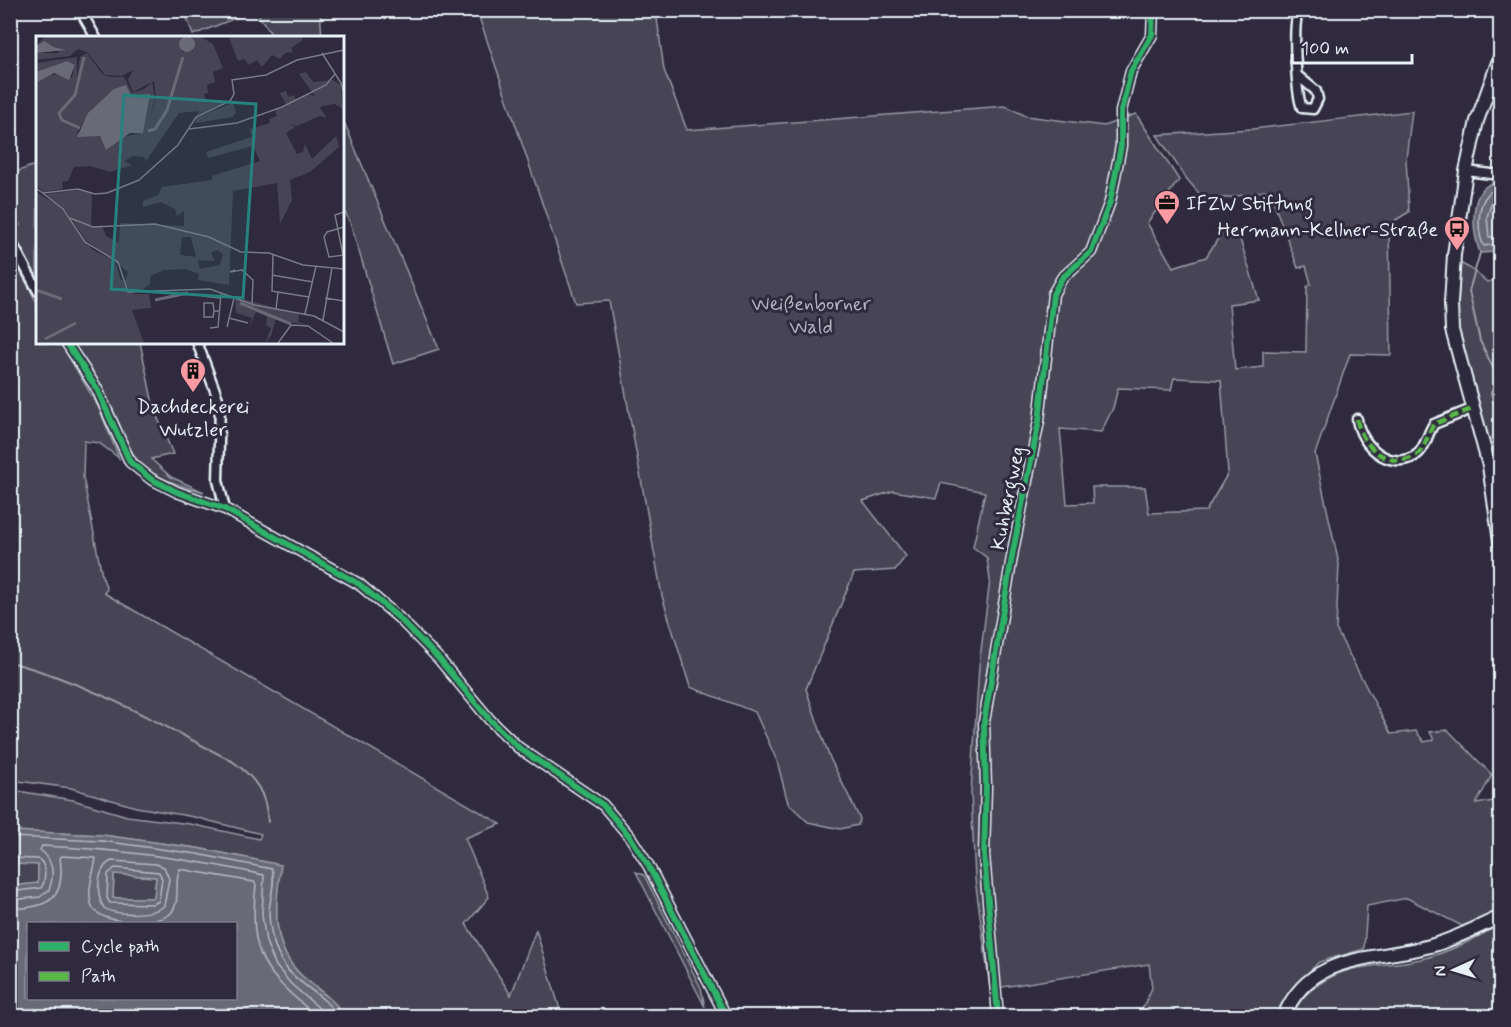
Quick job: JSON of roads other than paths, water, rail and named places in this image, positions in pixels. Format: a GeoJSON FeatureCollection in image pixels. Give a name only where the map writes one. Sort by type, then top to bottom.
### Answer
{"type":"FeatureCollection","features":[{"type":"Feature","properties":{"kind":"main road"},"geometry":{"type":"LineString","coordinates":[[1500,61],[1477,120],[1466,171],[1454,255],[1451,303],[1452,330],[1489,466],[1500,541]]}},
{"type":"Feature","properties":{"kind":"main road"},"geometry":{"type":"LineString","coordinates":[[1284,1017],[1291,1000],[1300,988],[1333,966],[1437,944],[1500,916]]}},
{"type":"Feature","properties":{"kind":"street"},"geometry":{"type":"LineString","coordinates":[[80,10],[95,36]]}},
{"type":"Feature","properties":{"kind":"street","name":"Kuhbergweg"},"geometry":{"type":"LineString","coordinates":[[998,1017],[984,855],[986,786],[984,722],[1013,551],[1039,421],[1053,294],[1062,278],[1091,252],[1110,202],[1121,146],[1121,111],[1131,71],[1152,35],[1153,10]]}},
{"type":"Feature","properties":{"kind":"street"},"geometry":{"type":"LineString","coordinates":[[1298,76],[1295,17],[1299,10]]}},
{"type":"Feature","properties":{"kind":"street"},"geometry":{"type":"LineString","coordinates":[[1466,171],[1496,174]]}},
{"type":"Feature","properties":{"kind":"street"},"geometry":{"type":"LineString","coordinates":[[10,239],[36,287]]}},
{"type":"Feature","properties":{"kind":"street"},"geometry":{"type":"LineString","coordinates":[[67,344],[98,389],[112,427],[130,462],[151,478],[177,492],[225,509],[359,584],[431,651],[490,720],[519,748],[603,805],[643,857],[726,1017]]}},
{"type":"Feature","properties":{"kind":"street"},"geometry":{"type":"LineString","coordinates":[[198,344],[220,404],[218,480],[225,509]]}},
{"type":"Feature","properties":{"kind":"street"},"geometry":{"type":"LineString","coordinates":[[1357,419],[1358,432],[1376,453],[1385,458],[1405,459],[1415,456],[1423,447],[1434,423],[1474,408]]}},
{"type":"Feature","properties":{"kind":"water"},"geometry":{"type":"Polygon","coordinates":[[[1498,182],[1500,184],[1500,245],[1496,252],[1480,253],[1475,234],[1474,211],[1481,192],[1488,185],[1498,182]]]}},
{"type":"Feature","properties":{"kind":"water"},"geometry":{"type":"Polygon","coordinates":[[[11,831],[102,835],[197,848],[281,865],[277,923],[284,951],[301,975],[330,999],[344,1016],[11,1016],[11,886],[38,883],[38,865],[11,864],[11,831]],[[114,874],[113,898],[154,898],[156,877],[114,874]]]}},
{"type":"Feature","properties":{"kind":"waterway"},"geometry":{"type":"LineString","coordinates":[[1480,253],[1469,291],[1480,341],[1498,378],[1491,393],[1500,427]]}},
{"type":"Feature","properties":{"kind":"waterway"},"geometry":{"type":"LineString","coordinates":[[10,662],[69,681],[97,693],[232,761],[258,787],[265,803],[268,822]]}},
{"type":"Feature","properties":{"kind":"place","name":"IFZW Stiftung"},"geometry":{"type":"Point","coordinates":[1167,226]}},
{"type":"Feature","properties":{"kind":"place","name":"Hermann-Kellner-Straße"},"geometry":{"type":"Point","coordinates":[1457,252]}},
{"type":"Feature","properties":{"kind":"place","name":"Dachdeckerei Wutzler"},"geometry":{"type":"Point","coordinates":[193,394]}},
{"type":"Feature","properties":{"kind":"park label","name":"Weißenborner Wald"},"geometry":{"type":"Point","coordinates":[811,314]}}]}
